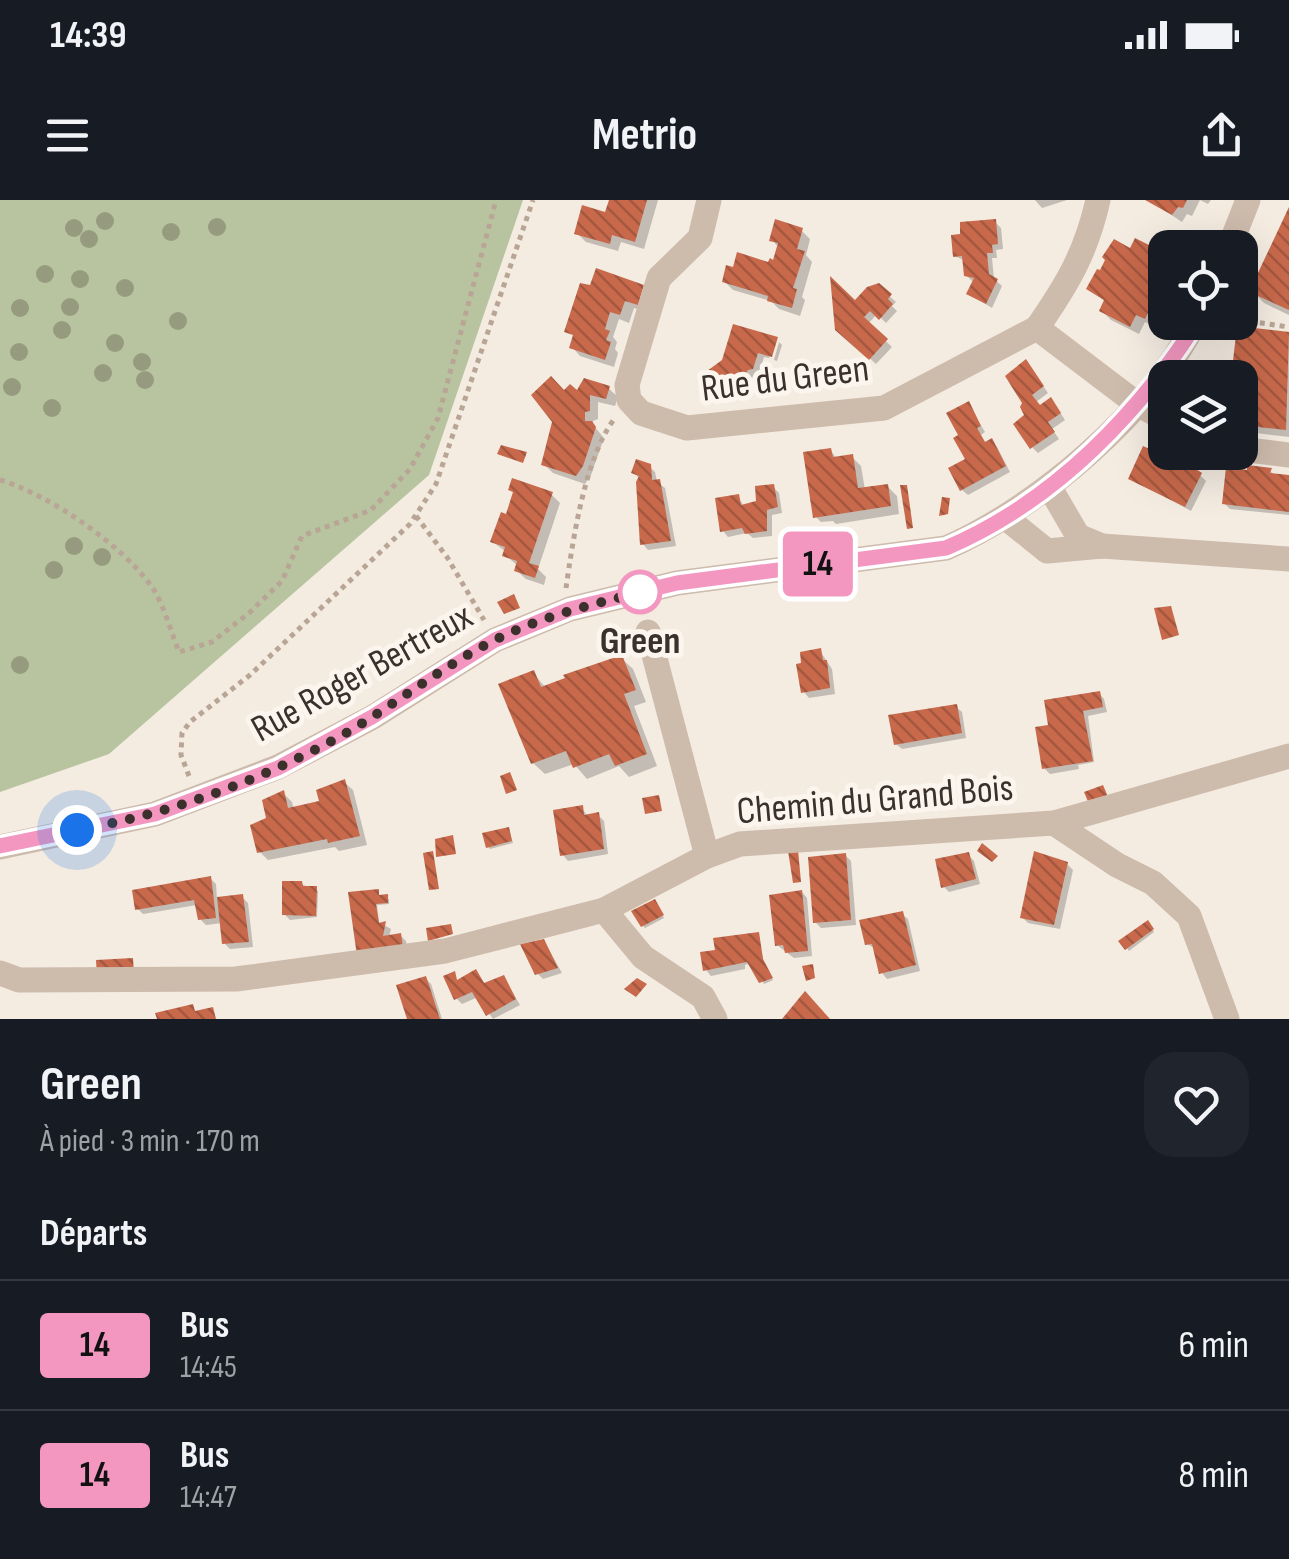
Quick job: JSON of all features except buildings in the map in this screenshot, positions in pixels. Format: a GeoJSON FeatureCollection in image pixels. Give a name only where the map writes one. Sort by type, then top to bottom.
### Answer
{"type":"FeatureCollection","features":[{"type":"Feature","properties":{"kind":"street"},"geometry":{"type":"LineString","coordinates":[[629,400],[627,385],[659,278],[700,238],[709,200]]}},
{"type":"Feature","properties":{"kind":"street"},"geometry":{"type":"LineString","coordinates":[[1098,200],[1089,242],[1073,277],[1038,328],[1148,410]]}},
{"type":"Feature","properties":{"kind":"street"},"geometry":{"type":"LineString","coordinates":[[1236,230],[1248,200]]}},
{"type":"Feature","properties":{"kind":"street","name":"Rue du Green"},"geometry":{"type":"LineString","coordinates":[[629,400],[640,413],[687,428],[884,408],[1038,328]]}},
{"type":"Feature","properties":{"kind":"street","name":"Rue Roger Bertreux"},"geometry":{"type":"LineString","coordinates":[[0,846],[155,814],[278,768],[372,717],[495,640],[570,609],[677,583],[946,548],[1006,518],[1050,488],[1137,404],[1183,340]]}},
{"type":"Feature","properties":{"kind":"street"},"geometry":{"type":"LineString","coordinates":[[1258,451],[1289,455]]}},
{"type":"Feature","properties":{"kind":"street"},"geometry":{"type":"LineString","coordinates":[[1050,488],[1078,536],[1102,546]]}},
{"type":"Feature","properties":{"kind":"street"},"geometry":{"type":"LineString","coordinates":[[1006,518],[1047,551],[1102,546],[1289,559]]}},
{"type":"Feature","properties":{"kind":"street"},"geometry":{"type":"LineString","coordinates":[[648,632],[707,856]]}},
{"type":"Feature","properties":{"kind":"street","name":"Chemin du Grand Bois"},"geometry":{"type":"LineString","coordinates":[[0,973],[19,980],[236,979],[445,951],[604,910],[707,856],[740,844],[1054,824],[1289,756]]}},
{"type":"Feature","properties":{"kind":"street"},"geometry":{"type":"LineString","coordinates":[[1054,824],[1152,884],[1189,916],[1227,1019]]}},
{"type":"Feature","properties":{"kind":"street"},"geometry":{"type":"LineString","coordinates":[[604,910],[643,957],[702,996],[714,1019]]}},
{"type":"Feature","properties":{"kind":"path"},"geometry":{"type":"LineString","coordinates":[[0,480],[27,488],[117,550],[153,589],[179,652],[212,642],[250,613],[282,581],[302,536],[371,510],[410,470],[438,418],[496,200]]}},
{"type":"Feature","properties":{"kind":"path"},"geometry":{"type":"LineString","coordinates":[[180,755],[182,733],[190,722],[250,675],[416,516],[436,484],[534,200]]}},
{"type":"Feature","properties":{"kind":"path"},"geometry":{"type":"LineString","coordinates":[[1258,323],[1289,327]]}},
{"type":"Feature","properties":{"kind":"path"},"geometry":{"type":"LineString","coordinates":[[567,596],[573,538],[601,436],[629,400]]}},
{"type":"Feature","properties":{"kind":"path"},"geometry":{"type":"LineString","coordinates":[[416,516],[467,588],[495,640]]}},
{"type":"Feature","properties":{"kind":"green space"},"geometry":{"type":"Polygon","coordinates":[[[0,200],[523,200],[429,475],[109,754],[0,792],[0,200]]]}},
{"type":"Feature","properties":{"kind":"bus line","name":"14"},"geometry":{"type":"LineString","coordinates":[[0,846],[155,814],[278,768],[328,743],[495,640],[570,609],[677,583],[946,548],[979,534],[1050,488],[1076,465],[1137,404],[1184,340]]}},
{"type":"Feature","properties":{"kind":"place","name":"Green"},"geometry":{"type":"Point","coordinates":[640,592]}},
{"type":"Feature","properties":{"kind":"route"},"geometry":{"type":"LineString","coordinates":[[77,830],[155,814],[278,768],[328,743],[495,640],[570,609],[646,591],[640,592]]}}]}
